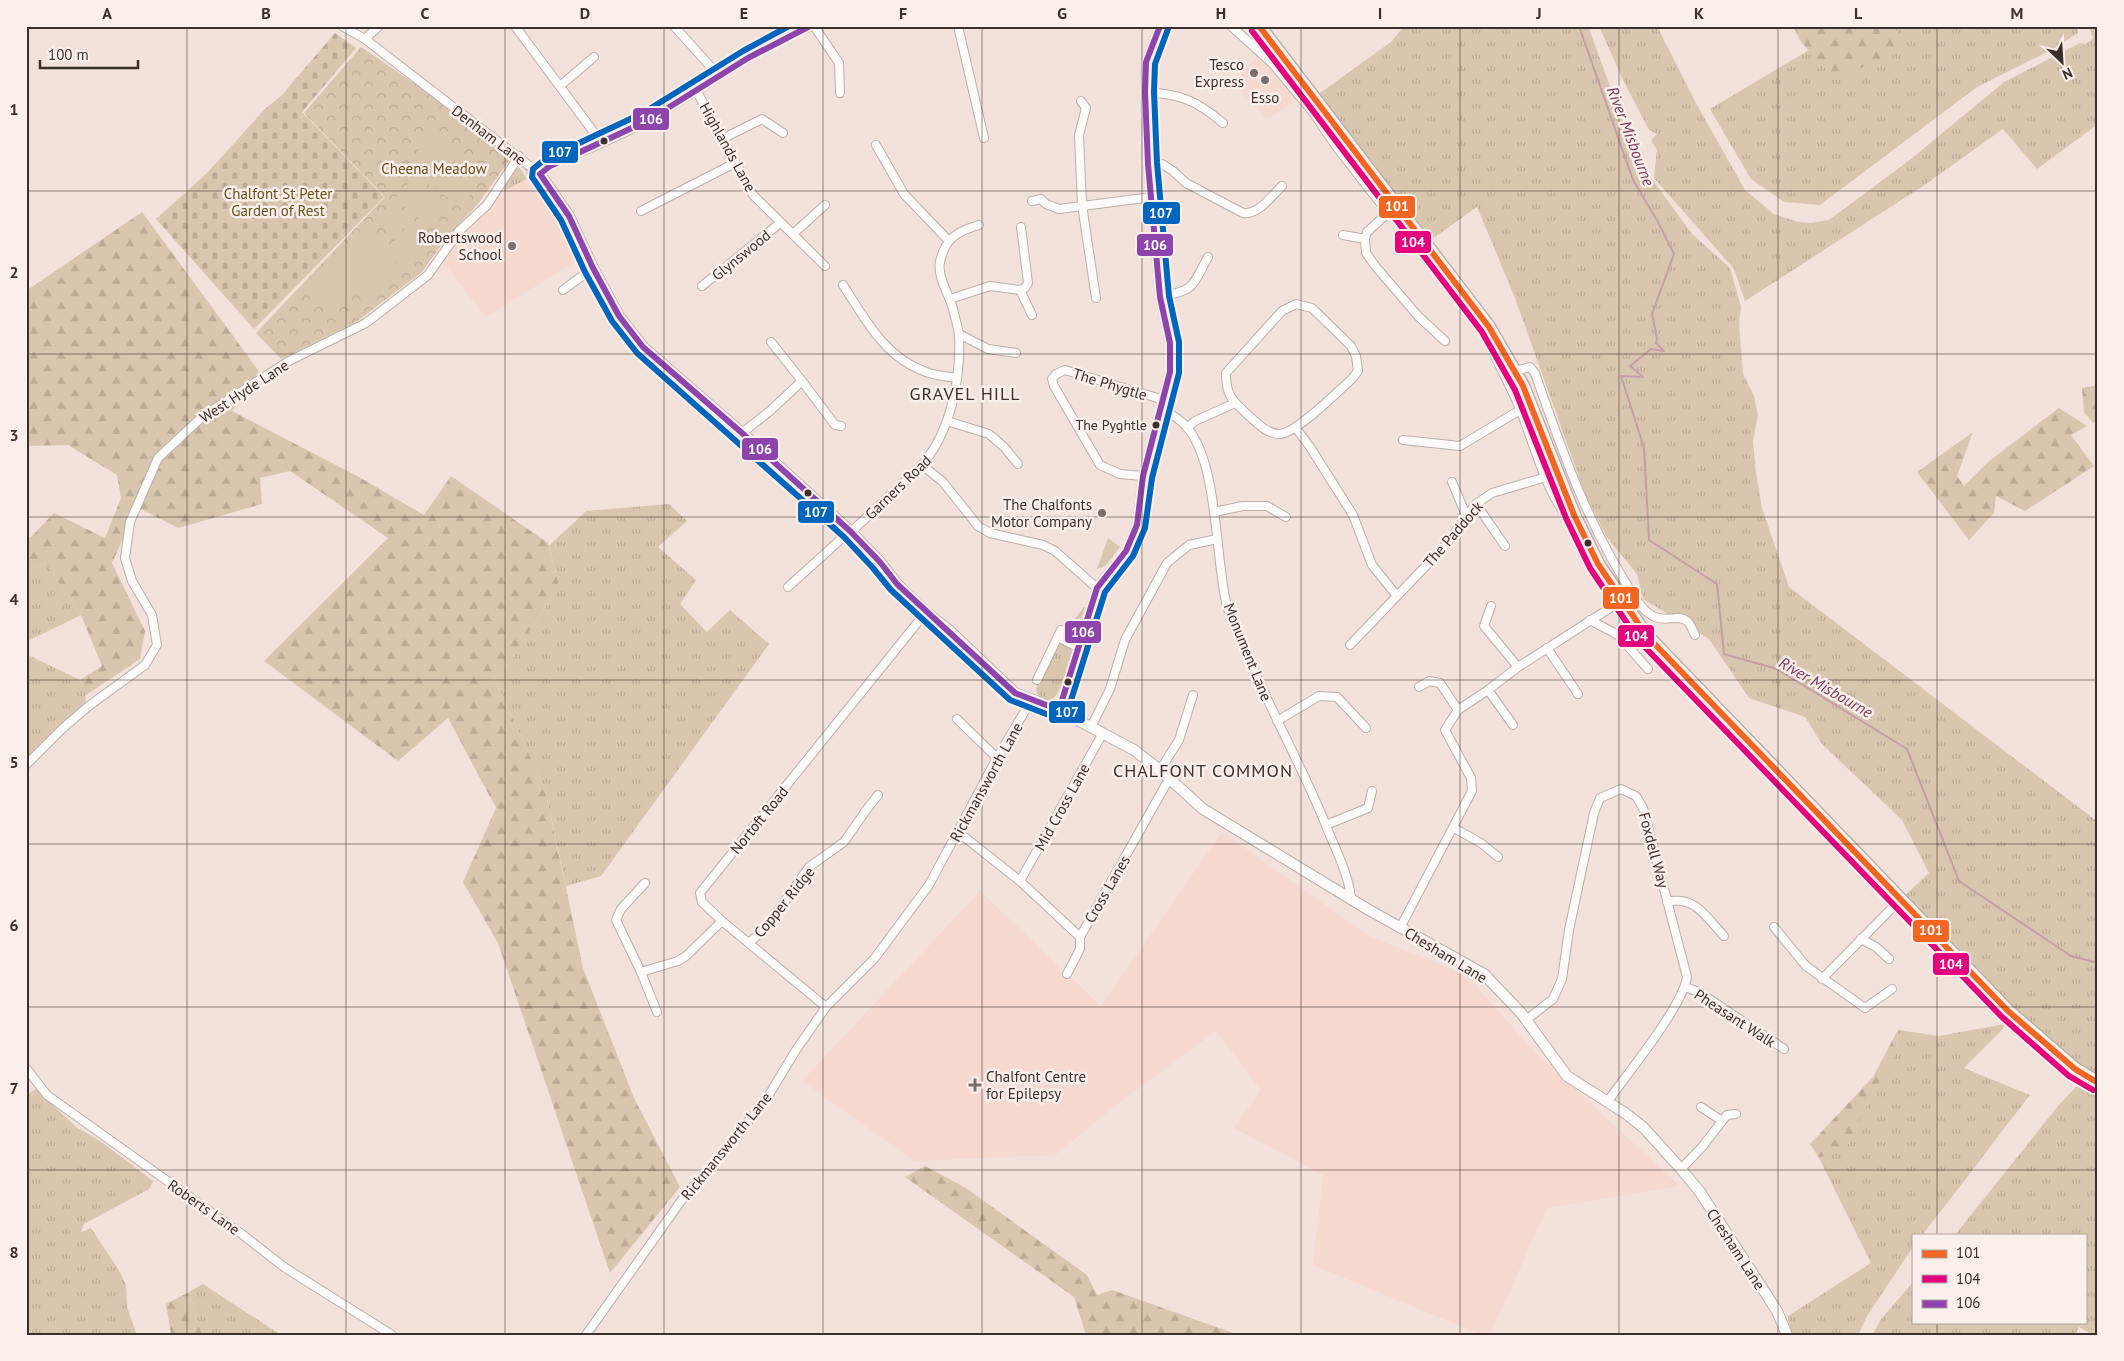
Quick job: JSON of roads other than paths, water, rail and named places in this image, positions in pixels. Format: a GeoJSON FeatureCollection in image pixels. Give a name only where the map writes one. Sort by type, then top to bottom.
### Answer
{"type":"FeatureCollection","features":[{"type":"Feature","properties":{"kind":"highway"},"geometry":{"type":"LineString","coordinates":[[1259,26],[1392,209],[1489,327],[1515,371],[1539,423],[1574,515],[1598,564],[1621,601],[1653,642],[2008,1012],[2075,1069],[2098,1083]]}},
{"type":"Feature","properties":{"kind":"street","name":"Denham Lane"},"geometry":{"type":"LineString","coordinates":[[342,26],[365,39],[540,174],[567,213],[592,268],[619,316],[644,347],[850,532],[880,562],[897,584],[1015,693],[1032,699]]}},
{"type":"Feature","properties":{"kind":"street"},"geometry":{"type":"LineString","coordinates":[[365,39],[379,26]]}},
{"type":"Feature","properties":{"kind":"street"},"geometry":{"type":"LineString","coordinates":[[515,26],[601,142]]}},
{"type":"Feature","properties":{"kind":"street"},"geometry":{"type":"LineString","coordinates":[[674,26],[718,75]]}},
{"type":"Feature","properties":{"kind":"street"},"geometry":{"type":"LineString","coordinates":[[540,174],[550,166],[645,121],[718,75],[782,38],[813,26],[839,63],[840,92]]}},
{"type":"Feature","properties":{"kind":"street"},"geometry":{"type":"LineString","coordinates":[[958,26],[984,138]]}},
{"type":"Feature","properties":{"kind":"street"},"geometry":{"type":"LineString","coordinates":[[1032,699],[1059,710],[1097,588],[1126,551],[1137,525],[1143,476],[1170,372],[1170,343],[1160,297],[1148,164],[1145,92],[1146,62],[1158,47],[1160,26]]}},
{"type":"Feature","properties":{"kind":"street"},"geometry":{"type":"LineString","coordinates":[[1231,26],[1273,64],[1312,111],[1338,149],[1392,209],[1367,232],[1365,239],[1366,253],[1376,268],[1418,316],[1445,341]]}},
{"type":"Feature","properties":{"kind":"street"},"geometry":{"type":"LineString","coordinates":[[560,86],[594,57]]}},
{"type":"Feature","properties":{"kind":"street","name":"Highlands Lane"},"geometry":{"type":"LineString","coordinates":[[696,90],[752,195],[826,266]]}},
{"type":"Feature","properties":{"kind":"street"},"geometry":{"type":"LineString","coordinates":[[1145,92],[1166,93],[1193,101],[1223,123]]}},
{"type":"Feature","properties":{"kind":"street"},"geometry":{"type":"LineString","coordinates":[[1081,101],[1086,108],[1079,135],[1082,205],[1096,298]]}},
{"type":"Feature","properties":{"kind":"street"},"geometry":{"type":"LineString","coordinates":[[722,139],[762,119],[783,133]]}},
{"type":"Feature","properties":{"kind":"street"},"geometry":{"type":"LineString","coordinates":[[876,145],[904,194],[948,240],[963,230],[979,225]]}},
{"type":"Feature","properties":{"kind":"street","name":"West Hyde Lane"},"geometry":{"type":"LineString","coordinates":[[26,765],[63,728],[90,705],[145,665],[157,645],[152,615],[132,581],[125,558],[130,522],[158,458],[203,416],[288,361],[366,323],[428,276],[459,231],[487,205],[519,156]]}},
{"type":"Feature","properties":{"kind":"street"},"geometry":{"type":"LineString","coordinates":[[641,211],[735,162]]}},
{"type":"Feature","properties":{"kind":"street"},"geometry":{"type":"LineString","coordinates":[[1148,164],[1162,164],[1186,183],[1243,213],[1250,214],[1257,210],[1282,186]]}},
{"type":"Feature","properties":{"kind":"street"},"geometry":{"type":"LineString","coordinates":[[1032,201],[1042,199],[1046,204],[1059,209],[1152,197]]}},
{"type":"Feature","properties":{"kind":"street"},"geometry":{"type":"LineString","coordinates":[[793,234],[824,205]]}},
{"type":"Feature","properties":{"kind":"street","name":"Glynswood"},"geometry":{"type":"LineString","coordinates":[[702,286],[780,223]]}},
{"type":"Feature","properties":{"kind":"street"},"geometry":{"type":"LineString","coordinates":[[950,299],[990,286],[1020,290],[1025,288],[1028,283],[1020,227]]}},
{"type":"Feature","properties":{"kind":"street"},"geometry":{"type":"LineString","coordinates":[[1343,235],[1365,239]]}},
{"type":"Feature","properties":{"kind":"street","name":"Garners Road"},"geometry":{"type":"LineString","coordinates":[[850,532],[922,465],[933,453],[942,437],[957,378],[959,334],[943,281],[940,263],[948,240]]}},
{"type":"Feature","properties":{"kind":"street"},"geometry":{"type":"LineString","coordinates":[[1160,297],[1183,292],[1192,286],[1208,257]]}},
{"type":"Feature","properties":{"kind":"street"},"geometry":{"type":"LineString","coordinates":[[563,290],[592,268]]}},
{"type":"Feature","properties":{"kind":"street"},"geometry":{"type":"LineString","coordinates":[[843,285],[877,338],[895,354],[927,373],[957,378]]}},
{"type":"Feature","properties":{"kind":"street"},"geometry":{"type":"LineString","coordinates":[[1020,290],[1032,314]]}},
{"type":"Feature","properties":{"kind":"street"},"geometry":{"type":"LineString","coordinates":[[1296,304],[1312,308],[1351,346],[1356,356],[1358,371],[1352,379],[1296,428],[1280,434],[1265,430],[1235,403],[1226,390],[1226,373],[1282,311],[1296,304]]}},
{"type":"Feature","properties":{"kind":"street"},"geometry":{"type":"LineString","coordinates":[[1489,327],[1486,336],[1520,410],[1546,478],[1563,512],[1568,517],[1574,515]]}},
{"type":"Feature","properties":{"kind":"street"},"geometry":{"type":"LineString","coordinates":[[959,334],[988,349],[1016,353]]}},
{"type":"Feature","properties":{"kind":"street"},"geometry":{"type":"LineString","coordinates":[[771,342],[835,425],[841,426]]}},
{"type":"Feature","properties":{"kind":"street"},"geometry":{"type":"LineString","coordinates":[[1515,371],[1530,367],[1535,373],[1583,504],[1595,528],[1640,603],[1651,616],[1658,619],[1677,617],[1688,622],[1695,635]]}},
{"type":"Feature","properties":{"kind":"street","name":"The Phygtle"},"geometry":{"type":"LineString","coordinates":[[1143,476],[1120,474],[1100,465],[1054,386],[1052,379],[1056,374],[1065,370],[1164,400]]}},
{"type":"Feature","properties":{"kind":"street"},"geometry":{"type":"LineString","coordinates":[[742,433],[771,410],[802,381]]}},
{"type":"Feature","properties":{"kind":"street"},"geometry":{"type":"LineString","coordinates":[[1187,428],[1195,421],[1235,403]]}},
{"type":"Feature","properties":{"kind":"street"},"geometry":{"type":"LineString","coordinates":[[1404,440],[1460,446],[1520,410]]}},
{"type":"Feature","properties":{"kind":"street","name":"Monument Lane"},"geometry":{"type":"LineString","coordinates":[[1161,411],[1178,418],[1187,428],[1200,450],[1206,469],[1214,512],[1227,606],[1277,721],[1326,825],[1349,882],[1351,897]]}},
{"type":"Feature","properties":{"kind":"street"},"geometry":{"type":"LineString","coordinates":[[947,421],[988,434],[1004,447],[1018,464]]}},
{"type":"Feature","properties":{"kind":"street"},"geometry":{"type":"LineString","coordinates":[[1296,428],[1310,447],[1352,516],[1372,565],[1397,596]]}},
{"type":"Feature","properties":{"kind":"street"},"geometry":{"type":"LineString","coordinates":[[922,465],[943,482],[978,526],[990,533],[1043,545],[1055,551],[1097,588]]}},
{"type":"Feature","properties":{"kind":"street","name":"The Paddock"},"geometry":{"type":"LineString","coordinates":[[1350,645],[1444,547],[1476,504],[1492,493],[1546,478]]}},
{"type":"Feature","properties":{"kind":"street"},"geometry":{"type":"LineString","coordinates":[[1452,482],[1466,515]]}},
{"type":"Feature","properties":{"kind":"street"},"geometry":{"type":"LineString","coordinates":[[1476,504],[1505,546]]}},
{"type":"Feature","properties":{"kind":"street"},"geometry":{"type":"LineString","coordinates":[[1214,512],[1243,506],[1267,506],[1286,517]]}},
{"type":"Feature","properties":{"kind":"street"},"geometry":{"type":"LineString","coordinates":[[788,587],[850,532]]}},
{"type":"Feature","properties":{"kind":"street"},"geometry":{"type":"LineString","coordinates":[[1091,726],[1110,689],[1126,640],[1167,563],[1189,545],[1218,539]]}},
{"type":"Feature","properties":{"kind":"street"},"geometry":{"type":"LineString","coordinates":[[1400,928],[1472,791],[1471,778],[1445,730],[1458,710],[1518,667],[1621,601]]}},
{"type":"Feature","properties":{"kind":"street"},"geometry":{"type":"LineString","coordinates":[[1491,606],[1484,626],[1518,667]]}},
{"type":"Feature","properties":{"kind":"street","name":"Nortoft Road"},"geometry":{"type":"LineString","coordinates":[[826,1007],[702,902],[700,893],[926,612]]}},
{"type":"Feature","properties":{"kind":"street"},"geometry":{"type":"LineString","coordinates":[[1590,620],[1618,635],[1648,669]]}},
{"type":"Feature","properties":{"kind":"street"},"geometry":{"type":"LineString","coordinates":[[1038,680],[1060,633],[1079,648]]}},
{"type":"Feature","properties":{"kind":"street"},"geometry":{"type":"LineString","coordinates":[[1547,648],[1578,694]]}},
{"type":"Feature","properties":{"kind":"street"},"geometry":{"type":"LineString","coordinates":[[1419,687],[1429,681],[1440,683],[1458,710]]}},
{"type":"Feature","properties":{"kind":"street"},"geometry":{"type":"LineString","coordinates":[[1488,690],[1513,725]]}},
{"type":"Feature","properties":{"kind":"street"},"geometry":{"type":"LineString","coordinates":[[1160,770],[1179,740],[1193,695]]}},
{"type":"Feature","properties":{"kind":"street"},"geometry":{"type":"LineString","coordinates":[[1277,721],[1319,696],[1337,696],[1366,728]]}},
{"type":"Feature","properties":{"kind":"street","name":"Rickmansworth Lane"},"geometry":{"type":"LineString","coordinates":[[586,1335],[686,1194],[714,1164],[767,1098],[796,1050],[826,1007],[874,959],[929,885],[997,758],[1032,699]]}},
{"type":"Feature","properties":{"kind":"street","name":"Chesham Lane"},"geometry":{"type":"LineString","coordinates":[[1059,710],[1134,750],[1160,770],[1203,809],[1400,928],[1484,974],[1526,1020],[1567,1076],[1608,1101],[1644,1128],[1681,1169],[1700,1192],[1777,1311],[1787,1335]]}},
{"type":"Feature","properties":{"kind":"street"},"geometry":{"type":"LineString","coordinates":[[957,719],[997,758]]}},
{"type":"Feature","properties":{"kind":"street","name":"Mid Cross Lane"},"geometry":{"type":"LineString","coordinates":[[1020,881],[1103,733]]}},
{"type":"Feature","properties":{"kind":"street","name":"Cross Lanes"},"geometry":{"type":"LineString","coordinates":[[958,832],[1020,881],[1080,936],[1169,779]]}},
{"type":"Feature","properties":{"kind":"street","name":"Foxdell Way"},"geometry":{"type":"LineString","coordinates":[[1526,1020],[1554,999],[1562,979],[1581,865],[1594,813],[1600,798],[1620,789],[1636,796],[1643,808],[1687,977],[1686,988]]}},
{"type":"Feature","properties":{"kind":"street"},"geometry":{"type":"LineString","coordinates":[[1326,825],[1368,808],[1372,791]]}},
{"type":"Feature","properties":{"kind":"street","name":"Copper Ridge"},"geometry":{"type":"LineString","coordinates":[[749,943],[766,928],[809,868],[844,842],[878,796]]}},
{"type":"Feature","properties":{"kind":"street"},"geometry":{"type":"LineString","coordinates":[[1454,828],[1481,843],[1498,857]]}},
{"type":"Feature","properties":{"kind":"street"},"geometry":{"type":"LineString","coordinates":[[645,883],[621,909],[616,920],[641,972],[657,1012]]}},
{"type":"Feature","properties":{"kind":"street"},"geometry":{"type":"LineString","coordinates":[[1668,902],[1679,899],[1692,903],[1724,936]]}},
{"type":"Feature","properties":{"kind":"street"},"geometry":{"type":"LineString","coordinates":[[1822,979],[1900,900]]}},
{"type":"Feature","properties":{"kind":"street"},"geometry":{"type":"LineString","coordinates":[[641,972],[678,961],[686,956],[722,920]]}},
{"type":"Feature","properties":{"kind":"street"},"geometry":{"type":"LineString","coordinates":[[1774,928],[1806,966],[1865,1008],[1892,989]]}},
{"type":"Feature","properties":{"kind":"street"},"geometry":{"type":"LineString","coordinates":[[1067,974],[1080,949],[1080,936]]}},
{"type":"Feature","properties":{"kind":"street"},"geometry":{"type":"LineString","coordinates":[[1861,940],[1876,947],[1889,960]]}},
{"type":"Feature","properties":{"kind":"street"},"geometry":{"type":"LineString","coordinates":[[1608,1101],[1686,988]]}},
{"type":"Feature","properties":{"kind":"street","name":"Pheasant Walk"},"geometry":{"type":"LineString","coordinates":[[1686,988],[1699,992],[1784,1049]]}},
{"type":"Feature","properties":{"kind":"street","name":"Roberts Lane"},"geometry":{"type":"LineString","coordinates":[[26,1068],[47,1095],[243,1235],[284,1267],[392,1335]]}},
{"type":"Feature","properties":{"kind":"street"},"geometry":{"type":"LineString","coordinates":[[1701,1107],[1722,1121]]}},
{"type":"Feature","properties":{"kind":"street"},"geometry":{"type":"LineString","coordinates":[[1681,1169],[1702,1147],[1722,1121],[1728,1115],[1736,1114]]}},
{"type":"Feature","properties":{"kind":"waterway","name":"River Misbourne"},"geometry":{"type":"LineString","coordinates":[[1579,26],[1633,180],[1658,222],[1674,254],[1652,314],[1657,339],[1656,343],[1664,351],[1651,349],[1630,366],[1643,377],[1621,376],[1644,448],[1649,540],[1717,584],[1724,654],[1777,669],[1907,749],[1959,881],[2071,956],[2098,963]]}},
{"type":"Feature","properties":{"kind":"place","name":"Tesco Express"},"geometry":{"type":"Point","coordinates":[1254,73]}},
{"type":"Feature","properties":{"kind":"place","name":"Esso"},"geometry":{"type":"Point","coordinates":[1265,80]}},
{"type":"Feature","properties":{"kind":"place","name":"Robertswood School"},"geometry":{"type":"Point","coordinates":[512,246]}},
{"type":"Feature","properties":{"kind":"place","name":"The Pyghtle"},"geometry":{"type":"Point","coordinates":[1156,425]}},
{"type":"Feature","properties":{"kind":"place","name":"The Chalfonts Motor Company"},"geometry":{"type":"Point","coordinates":[1102,513]}},
{"type":"Feature","properties":{"kind":"place","name":"Chalfont Centre for Epilepsy"},"geometry":{"type":"Point","coordinates":[975,1085]}},
{"type":"Feature","properties":{"kind":"district","name":"GRAVEL HILL"},"geometry":{"type":"Point","coordinates":[965,393]}},
{"type":"Feature","properties":{"kind":"district","name":"CHALFONT COMMON"},"geometry":{"type":"Point","coordinates":[1203,770]}},
{"type":"Feature","properties":{"kind":"park label","name":"Cheena Meadow"},"geometry":{"type":"Point","coordinates":[434,168]}},
{"type":"Feature","properties":{"kind":"park label","name":"Chalfont St Peter Garden of Rest"},"geometry":{"type":"Point","coordinates":[278,202]}}]}
